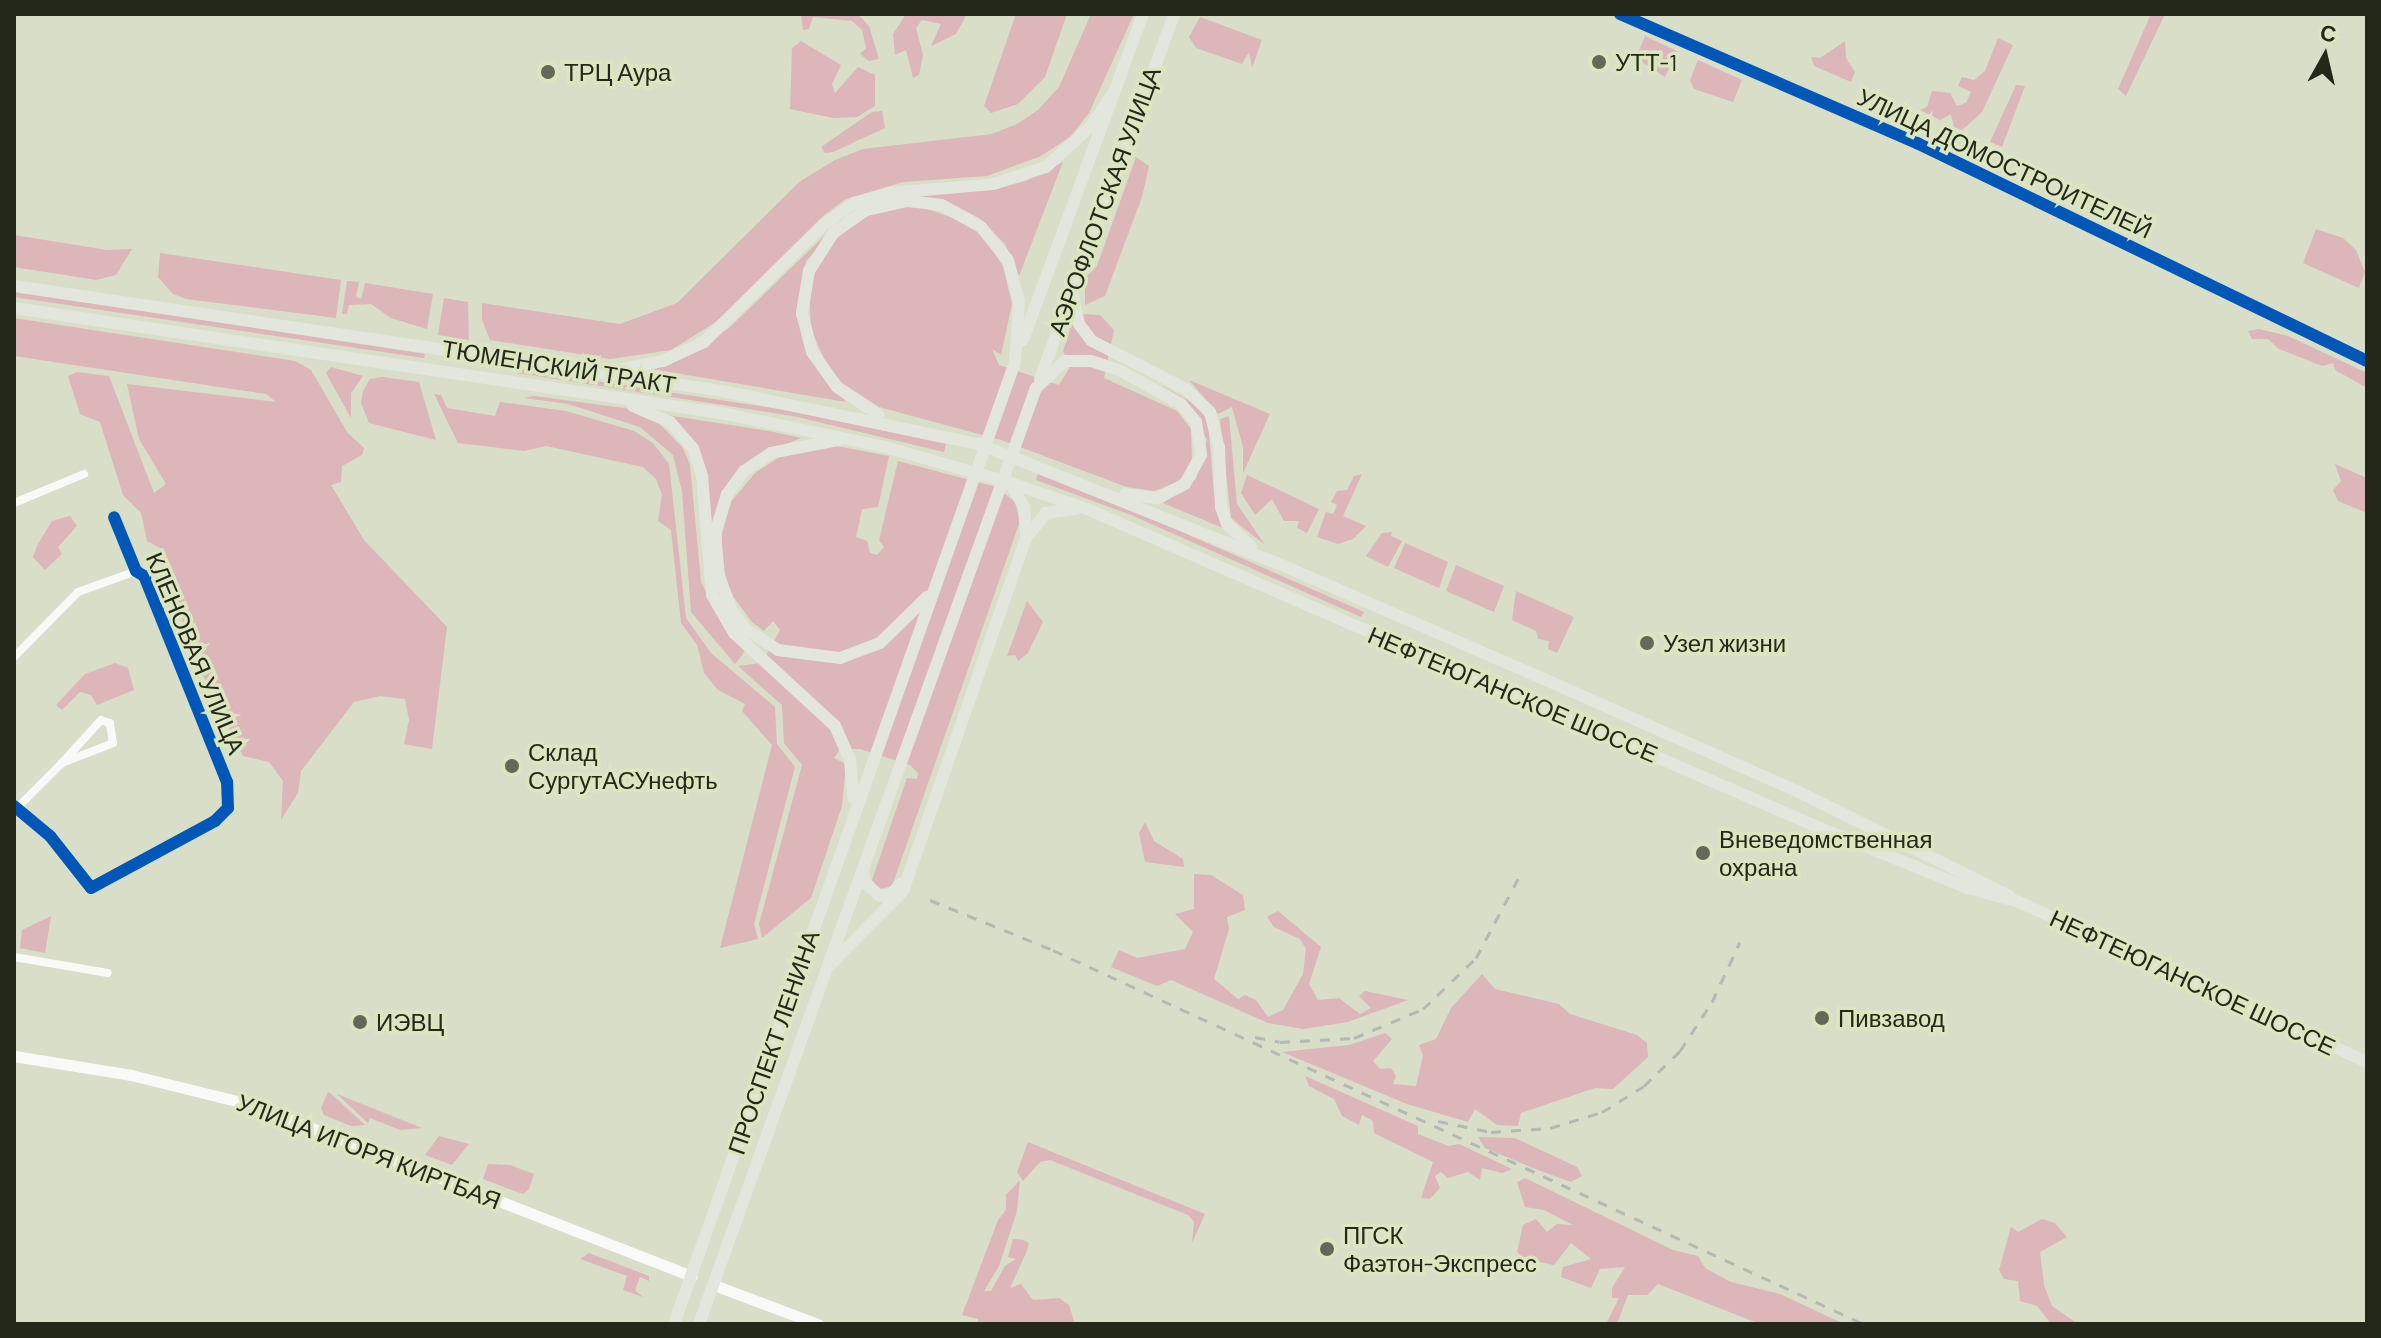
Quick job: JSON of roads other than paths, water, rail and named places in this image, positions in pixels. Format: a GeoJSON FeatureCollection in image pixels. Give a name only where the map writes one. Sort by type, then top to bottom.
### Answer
{"type":"FeatureCollection","features":[{"type":"Feature","properties":{"kind":"main road","name":"АЭРОФЛОТСКАЯ УЛИЦА"},"geometry":{"type":"LineString","coordinates":[[932,591],[1143,14]]}},
{"type":"Feature","properties":{"kind":"main road","name":"АЭРОФЛОТСКАЯ УЛИЦА"},"geometry":{"type":"LineString","coordinates":[[898,769],[1036,388],[1045,372],[1078,269],[1174,14]]}},
{"type":"Feature","properties":{"kind":"main road"},"geometry":{"type":"LineString","coordinates":[[588,370],[649,366],[704,342],[823,225],[855,203],[889,193],[993,184],[1046,167],[1090,127],[1112,94]]}},
{"type":"Feature","properties":{"kind":"main road"},"geometry":{"type":"LineString","coordinates":[[896,423],[837,387],[818,363],[805,333],[803,302],[812,264],[834,232],[866,210],[896,202],[931,203],[963,215],[990,235],[1008,260],[1018,289],[1015,362]]}},
{"type":"Feature","properties":{"kind":"main road"},"geometry":{"type":"LineString","coordinates":[[1078,269],[1073,308],[1079,324],[1092,341],[1199,398],[1216,429],[1220,497],[1227,524],[1277,563]]}},
{"type":"Feature","properties":{"kind":"main road","name":"ТЮМЕНСКИЙ ТРАКТ"},"geometry":{"type":"LineString","coordinates":[[14,286],[588,370],[896,423],[1015,456],[1095,487]]}},
{"type":"Feature","properties":{"kind":"main road","name":"ТЮМЕНСКИЙ ТРАКТ"},"geometry":{"type":"LineString","coordinates":[[14,308],[721,413],[881,446],[1008,482]]}},
{"type":"Feature","properties":{"kind":"main road"},"geometry":{"type":"LineString","coordinates":[[1045,372],[1076,359],[1111,367],[1181,404],[1196,422],[1202,448],[1198,467],[1175,491],[1157,498],[1095,487]]}},
{"type":"Feature","properties":{"kind":"main road"},"geometry":{"type":"LineString","coordinates":[[615,399],[670,422],[693,448],[702,476],[712,595],[734,633],[785,653],[840,658],[880,643],[932,591]]}},
{"type":"Feature","properties":{"kind":"main road"},"geometry":{"type":"LineString","coordinates":[[847,828],[853,799],[850,760],[824,711],[753,642],[731,609],[717,568],[716,522],[732,486],[765,456],[796,444],[837,440],[881,446]]}},
{"type":"Feature","properties":{"kind":"main road"},"geometry":{"type":"LineString","coordinates":[[1008,482],[1024,507],[1026,538]]}},
{"type":"Feature","properties":{"kind":"main road","name":"НЕФТЕЮГАНСКОЕ ШОССЕ"},"geometry":{"type":"LineString","coordinates":[[1008,482],[1087,509],[1820,828],[1968,888],[2019,902]]}},
{"type":"Feature","properties":{"kind":"main road","name":"НЕФТЕЮГАНСКОЕ ШОССЕ"},"geometry":{"type":"LineString","coordinates":[[1095,487],[1277,563],[1797,791],[2019,902],[2367,1062]]}},
{"type":"Feature","properties":{"kind":"main road"},"geometry":{"type":"LineString","coordinates":[[824,971],[892,907],[911,866],[1026,538],[1046,513],[1087,509]]}},
{"type":"Feature","properties":{"kind":"main road","name":"ПРОСПЕКТ ЛЕНИНА"},"geometry":{"type":"LineString","coordinates":[[674,1324],[932,591]]}},
{"type":"Feature","properties":{"kind":"main road","name":"ПРОСПЕКТ ЛЕНИНА"},"geometry":{"type":"LineString","coordinates":[[699,1324],[898,769]]}},
{"type":"Feature","properties":{"kind":"main road"},"geometry":{"type":"LineString","coordinates":[[864,863],[865,883],[880,896],[899,887],[911,866]]}},
{"type":"Feature","properties":{"kind":"main road","name":"УЛИЦА ИГОРЯ КИРТБАЯ"},"geometry":{"type":"LineString","coordinates":[[14,1056],[131,1075],[253,1105],[714,1285]]}},
{"type":"Feature","properties":{"kind":"main road"},"geometry":{"type":"LineString","coordinates":[[714,1285],[818,1324]]}},
{"type":"Feature","properties":{"kind":"street","name":"УЛИЦА ДОМОСТРОИТЕЛЕЙ"},"geometry":{"type":"LineString","coordinates":[[1620,14],[1917,143],[2367,361]]}},
{"type":"Feature","properties":{"kind":"street"},"geometry":{"type":"LineString","coordinates":[[16,497],[84,474]]}},
{"type":"Feature","properties":{"kind":"street","name":"КЛЕНОВАЯ УЛИЦА"},"geometry":{"type":"LineString","coordinates":[[16,807],[50,836],[91,888],[215,821],[228,808],[227,782],[144,576],[136,571],[114,517]]}},
{"type":"Feature","properties":{"kind":"street"},"geometry":{"type":"LineString","coordinates":[[14,657],[78,592],[136,571]]}},
{"type":"Feature","properties":{"kind":"street"},"geometry":{"type":"LineString","coordinates":[[16,807],[101,720],[110,723],[113,743],[62,763]]}},
{"type":"Feature","properties":{"kind":"street"},"geometry":{"type":"LineString","coordinates":[[14,957],[108,973]]}},
{"type":"Feature","properties":{"kind":"railway"},"geometry":{"type":"LineString","coordinates":[[1255,1037],[1280,1042],[1354,1038],[1423,1009],[1476,958],[1519,877]]}},
{"type":"Feature","properties":{"kind":"railway"},"geometry":{"type":"LineString","coordinates":[[930,900],[1053,950],[1864,1324]]}},
{"type":"Feature","properties":{"kind":"railway"},"geometry":{"type":"LineString","coordinates":[[1438,1121],[1491,1132],[1550,1128],[1602,1112],[1644,1086],[1680,1051],[1712,1002],[1740,942]]}},
{"type":"Feature","properties":{"kind":"place","name":"УТТ-1"},"geometry":{"type":"Point","coordinates":[1599,62]}},
{"type":"Feature","properties":{"kind":"place","name":"ТРЦ Аура"},"geometry":{"type":"Point","coordinates":[548,72]}},
{"type":"Feature","properties":{"kind":"place","name":"Узел жизни"},"geometry":{"type":"Point","coordinates":[1647,643]}},
{"type":"Feature","properties":{"kind":"place","name":"Склад СургутАСУнефть"},"geometry":{"type":"Point","coordinates":[512,766]}},
{"type":"Feature","properties":{"kind":"place","name":"Вневедомственная охрана"},"geometry":{"type":"Point","coordinates":[1703,853]}},
{"type":"Feature","properties":{"kind":"place","name":"Пивзавод"},"geometry":{"type":"Point","coordinates":[1822,1018]}},
{"type":"Feature","properties":{"kind":"place","name":"ИЭВЦ"},"geometry":{"type":"Point","coordinates":[360,1022]}},
{"type":"Feature","properties":{"kind":"place","name":"ПГСК Фаэтон-Экспресс"},"geometry":{"type":"Point","coordinates":[1327,1249]}}]}
